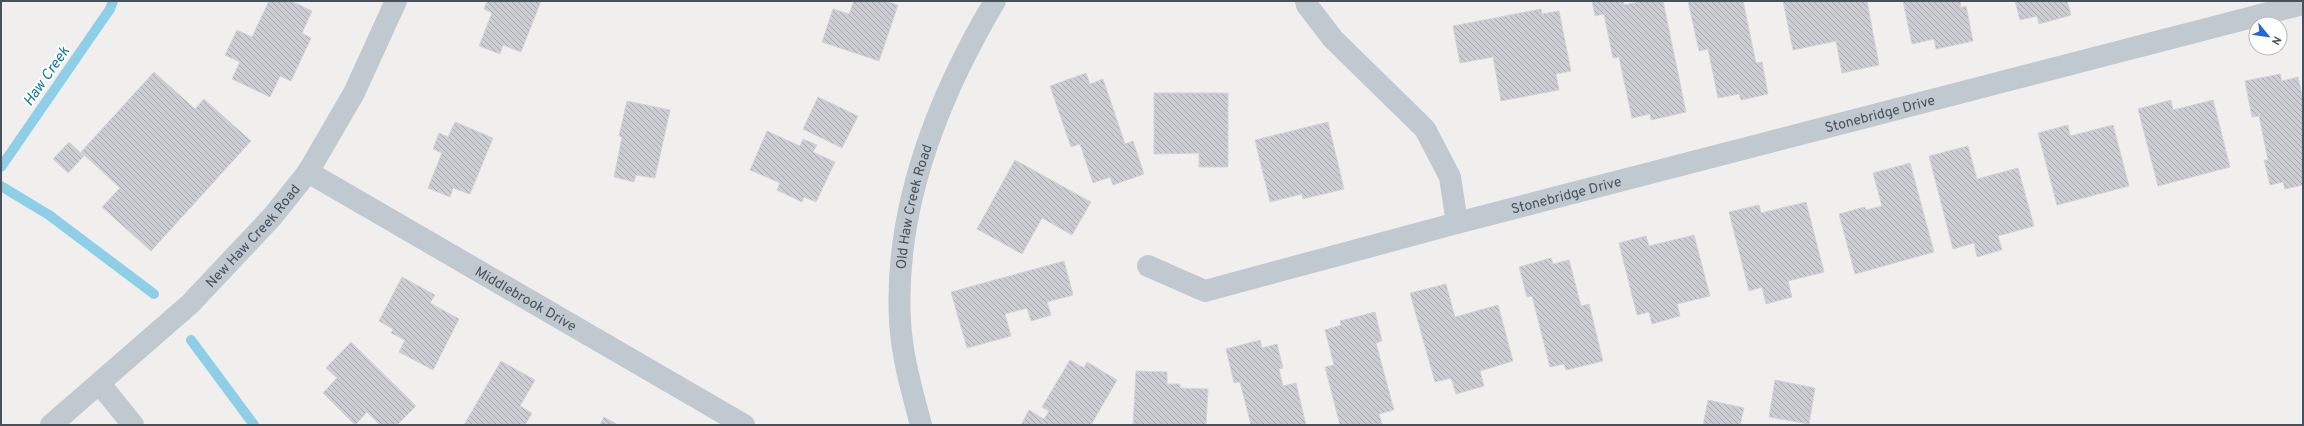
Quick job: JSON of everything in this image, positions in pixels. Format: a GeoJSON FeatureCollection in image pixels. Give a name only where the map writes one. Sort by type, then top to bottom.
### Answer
{"type":"FeatureCollection","features":[{"type":"Feature","properties":{"kind":"street","name":"New Haw Creek Road"},"geometry":{"type":"LineString","coordinates":[[51,425],[100,384],[190,304],[272,218],[308,172],[354,93],[396,1]]}},
{"type":"Feature","properties":{"kind":"street","name":"Old Haw Creek Road"},"geometry":{"type":"LineString","coordinates":[[921,425],[906,367],[900,322],[899,272],[907,216],[922,161],[940,112],[968,49],[995,1]]}},
{"type":"Feature","properties":{"kind":"street"},"geometry":{"type":"LineString","coordinates":[[1306,1],[1307,5],[1333,39],[1425,129],[1450,177],[1457,222]]}},
{"type":"Feature","properties":{"kind":"street","name":"Stonebridge Drive"},"geometry":{"type":"LineString","coordinates":[[1148,266],[1205,291],[1457,222],[2303,4]]}},
{"type":"Feature","properties":{"kind":"street","name":"Middlebrook Drive"},"geometry":{"type":"LineString","coordinates":[[308,172],[744,425]]}},
{"type":"Feature","properties":{"kind":"street"},"geometry":{"type":"LineString","coordinates":[[100,384],[134,425]]}},
{"type":"Feature","properties":{"kind":"building"},"geometry":{"type":"Polygon","coordinates":[[[269,1],[291,1],[312,11],[302,33],[311,38],[291,81],[280,76],[270,97],[232,79],[240,62],[225,55],[237,30],[252,37],[269,1]]]}},
{"type":"Feature","properties":{"kind":"building"},"geometry":{"type":"Polygon","coordinates":[[[487,1],[541,1],[521,52],[503,45],[500,54],[479,46],[492,13],[484,9],[487,1]]]}},
{"type":"Feature","properties":{"kind":"building"},"geometry":{"type":"Polygon","coordinates":[[[854,1],[886,1],[898,5],[879,61],[822,42],[833,9],[849,14],[854,1]]]}},
{"type":"Feature","properties":{"kind":"building"},"geometry":{"type":"Polygon","coordinates":[[[1592,1],[1623,1],[1624,5],[1643,1],[1663,1],[1686,112],[1651,120],[1650,114],[1632,118],[1619,57],[1613,58],[1604,14],[1595,16],[1592,1]]]}},
{"type":"Feature","properties":{"kind":"building"},"geometry":{"type":"Polygon","coordinates":[[[1688,1],[1743,1],[1756,63],[1762,62],[1768,94],[1741,100],[1739,94],[1718,98],[1708,49],[1699,51],[1688,1]]]}},
{"type":"Feature","properties":{"kind":"building"},"geometry":{"type":"Polygon","coordinates":[[[1783,1],[1867,1],[1879,65],[1842,73],[1836,41],[1793,50],[1783,1]]]}},
{"type":"Feature","properties":{"kind":"building"},"geometry":{"type":"Polygon","coordinates":[[[1903,1],[1960,1],[1961,8],[1966,6],[1973,41],[1936,49],[1934,39],[1912,44],[1903,1]]]}},
{"type":"Feature","properties":{"kind":"building"},"geometry":{"type":"Polygon","coordinates":[[[2015,1],[2067,1],[2071,15],[2039,24],[2037,16],[2020,20],[2015,1]]]}},
{"type":"Feature","properties":{"kind":"building"},"geometry":{"type":"Polygon","coordinates":[[[1541,9],[1542,14],[1559,11],[1571,71],[1556,74],[1559,90],[1501,101],[1493,57],[1460,63],[1453,26],[1541,9]]]}},
{"type":"Feature","properties":{"kind":"building"},"geometry":{"type":"Polygon","coordinates":[[[154,72],[195,109],[204,99],[251,141],[151,251],[102,207],[120,188],[81,152],[154,72]]]}},
{"type":"Feature","properties":{"kind":"building"},"geometry":{"type":"Polygon","coordinates":[[[1086,73],[1090,84],[1103,79],[1125,144],[1133,141],[1144,174],[1113,185],[1110,177],[1093,183],[1080,144],[1071,147],[1050,86],[1086,73]]]}},
{"type":"Feature","properties":{"kind":"building"},"geometry":{"type":"Polygon","coordinates":[[[2280,74],[2282,81],[2298,77],[2303,99],[2303,185],[2285,189],[2283,182],[2270,185],[2264,160],[2268,160],[2259,116],[2252,117],[2245,81],[2280,74]]]}},
{"type":"Feature","properties":{"kind":"building"},"geometry":{"type":"Polygon","coordinates":[[[1154,93],[1228,93],[1228,167],[1199,167],[1199,153],[1154,154],[1154,93]]]}},
{"type":"Feature","properties":{"kind":"building"},"geometry":{"type":"Polygon","coordinates":[[[818,97],[858,116],[842,148],[803,129],[818,97]]]}},
{"type":"Feature","properties":{"kind":"building"},"geometry":{"type":"Polygon","coordinates":[[[2171,100],[2173,110],[2213,100],[2230,167],[2158,186],[2138,109],[2171,100]]]}},
{"type":"Feature","properties":{"kind":"building"},"geometry":{"type":"Polygon","coordinates":[[[627,101],[670,110],[655,178],[636,175],[634,182],[614,177],[622,137],[619,136],[627,101]]]}},
{"type":"Feature","properties":{"kind":"building"},"geometry":{"type":"Polygon","coordinates":[[[455,122],[493,138],[470,194],[453,188],[450,197],[428,188],[442,153],[433,149],[439,133],[448,137],[455,122]]]}},
{"type":"Feature","properties":{"kind":"building"},"geometry":{"type":"Polygon","coordinates":[[[1328,122],[1344,189],[1303,199],[1302,194],[1270,202],[1255,140],[1328,122]]]}},
{"type":"Feature","properties":{"kind":"building"},"geometry":{"type":"Polygon","coordinates":[[[2068,125],[2070,136],[2113,125],[2129,186],[2057,205],[2038,133],[2068,125]]]}},
{"type":"Feature","properties":{"kind":"building"},"geometry":{"type":"Polygon","coordinates":[[[767,131],[800,146],[803,139],[817,145],[813,152],[835,162],[816,202],[804,197],[802,202],[777,190],[780,183],[750,170],[767,131]]]}},
{"type":"Feature","properties":{"kind":"building"},"geometry":{"type":"Polygon","coordinates":[[[69,142],[84,156],[68,173],[53,159],[69,142]]]}},
{"type":"Feature","properties":{"kind":"building"},"geometry":{"type":"Polygon","coordinates":[[[1968,146],[1977,179],[2018,168],[2034,226],[1998,236],[2002,250],[1977,257],[1974,243],[1953,249],[1929,156],[1968,146]]]}},
{"type":"Feature","properties":{"kind":"building"},"geometry":{"type":"Polygon","coordinates":[[[1015,160],[1091,202],[1072,235],[1042,218],[1022,254],[977,229],[1015,160]]]}},
{"type":"Feature","properties":{"kind":"building"},"geometry":{"type":"Polygon","coordinates":[[[1910,163],[1934,252],[1855,274],[1839,214],[1865,207],[1866,210],[1882,206],[1873,173],[1910,163]]]}},
{"type":"Feature","properties":{"kind":"building"},"geometry":{"type":"Polygon","coordinates":[[[1806,202],[1824,272],[1788,281],[1792,297],[1766,304],[1762,287],[1749,291],[1729,212],[1759,205],[1761,213],[1806,202]]]}},
{"type":"Feature","properties":{"kind":"building"},"geometry":{"type":"Polygon","coordinates":[[[1694,235],[1710,296],[1677,304],[1680,316],[1652,324],[1649,312],[1637,315],[1619,243],[1646,236],[1649,246],[1694,235]]]}},
{"type":"Feature","properties":{"kind":"building"},"geometry":{"type":"Polygon","coordinates":[[[1551,258],[1553,264],[1569,260],[1581,306],[1589,304],[1603,361],[1566,370],[1564,364],[1550,367],[1532,296],[1527,297],[1519,267],[1551,258]]]}},
{"type":"Feature","properties":{"kind":"building"},"geometry":{"type":"Polygon","coordinates":[[[1064,261],[1073,295],[1047,302],[1051,315],[1031,321],[1027,308],[1005,314],[1011,336],[967,348],[951,292],[1064,261]]]}},
{"type":"Feature","properties":{"kind":"building"},"geometry":{"type":"Polygon","coordinates":[[[402,277],[435,295],[430,303],[459,319],[433,370],[399,352],[405,340],[391,333],[393,329],[379,321],[402,277]]]}},
{"type":"Feature","properties":{"kind":"building"},"geometry":{"type":"Polygon","coordinates":[[[1446,284],[1455,317],[1498,305],[1513,361],[1480,371],[1484,386],[1456,394],[1451,378],[1435,382],[1410,293],[1446,284]]]}},
{"type":"Feature","properties":{"kind":"building"},"geometry":{"type":"Polygon","coordinates":[[[1375,312],[1382,341],[1376,343],[1394,410],[1379,414],[1382,424],[1340,425],[1325,367],[1334,365],[1325,330],[1341,325],[1340,321],[1375,312]]]}},
{"type":"Feature","properties":{"kind":"building"},"geometry":{"type":"Polygon","coordinates":[[[1260,340],[1262,348],[1277,344],[1283,368],[1279,369],[1283,386],[1296,383],[1306,425],[1251,425],[1240,382],[1234,383],[1226,349],[1260,340]]]}},
{"type":"Feature","properties":{"kind":"building"},"geometry":{"type":"Polygon","coordinates":[[[351,342],[416,406],[397,425],[380,425],[367,412],[355,425],[323,393],[337,378],[326,368],[351,342]]]}},
{"type":"Feature","properties":{"kind":"building"},"geometry":{"type":"Polygon","coordinates":[[[1070,360],[1084,368],[1087,362],[1117,380],[1091,425],[1021,425],[1029,410],[1044,419],[1049,411],[1042,407],[1070,360]]]}},
{"type":"Feature","properties":{"kind":"building"},"geometry":{"type":"Polygon","coordinates":[[[501,361],[535,380],[520,406],[532,413],[525,425],[464,425],[501,361]]]}},
{"type":"Feature","properties":{"kind":"building"},"geometry":{"type":"Polygon","coordinates":[[[1136,371],[1167,372],[1167,384],[1180,384],[1180,388],[1208,389],[1206,425],[1133,425],[1136,371]]]}},
{"type":"Feature","properties":{"kind":"building"},"geometry":{"type":"Polygon","coordinates":[[[1775,380],[1815,388],[1809,424],[1769,417],[1775,380]]]}},
{"type":"Feature","properties":{"kind":"building"},"geometry":{"type":"Polygon","coordinates":[[[1708,400],[1744,408],[1740,425],[1703,425],[1708,400]]]}},
{"type":"Feature","properties":{"kind":"building"},"geometry":{"type":"Polygon","coordinates":[[[604,417],[618,425],[600,425],[604,417]]]}},
{"type":"Feature","properties":{"kind":"waterway","name":"Haw Creek"},"geometry":{"type":"LineString","coordinates":[[1,167],[110,9],[113,1]]}},
{"type":"Feature","properties":{"kind":"waterway"},"geometry":{"type":"LineString","coordinates":[[1,186],[49,215],[154,294]]}},
{"type":"Feature","properties":{"kind":"waterway"},"geometry":{"type":"LineString","coordinates":[[191,340],[254,425]]}}]}
